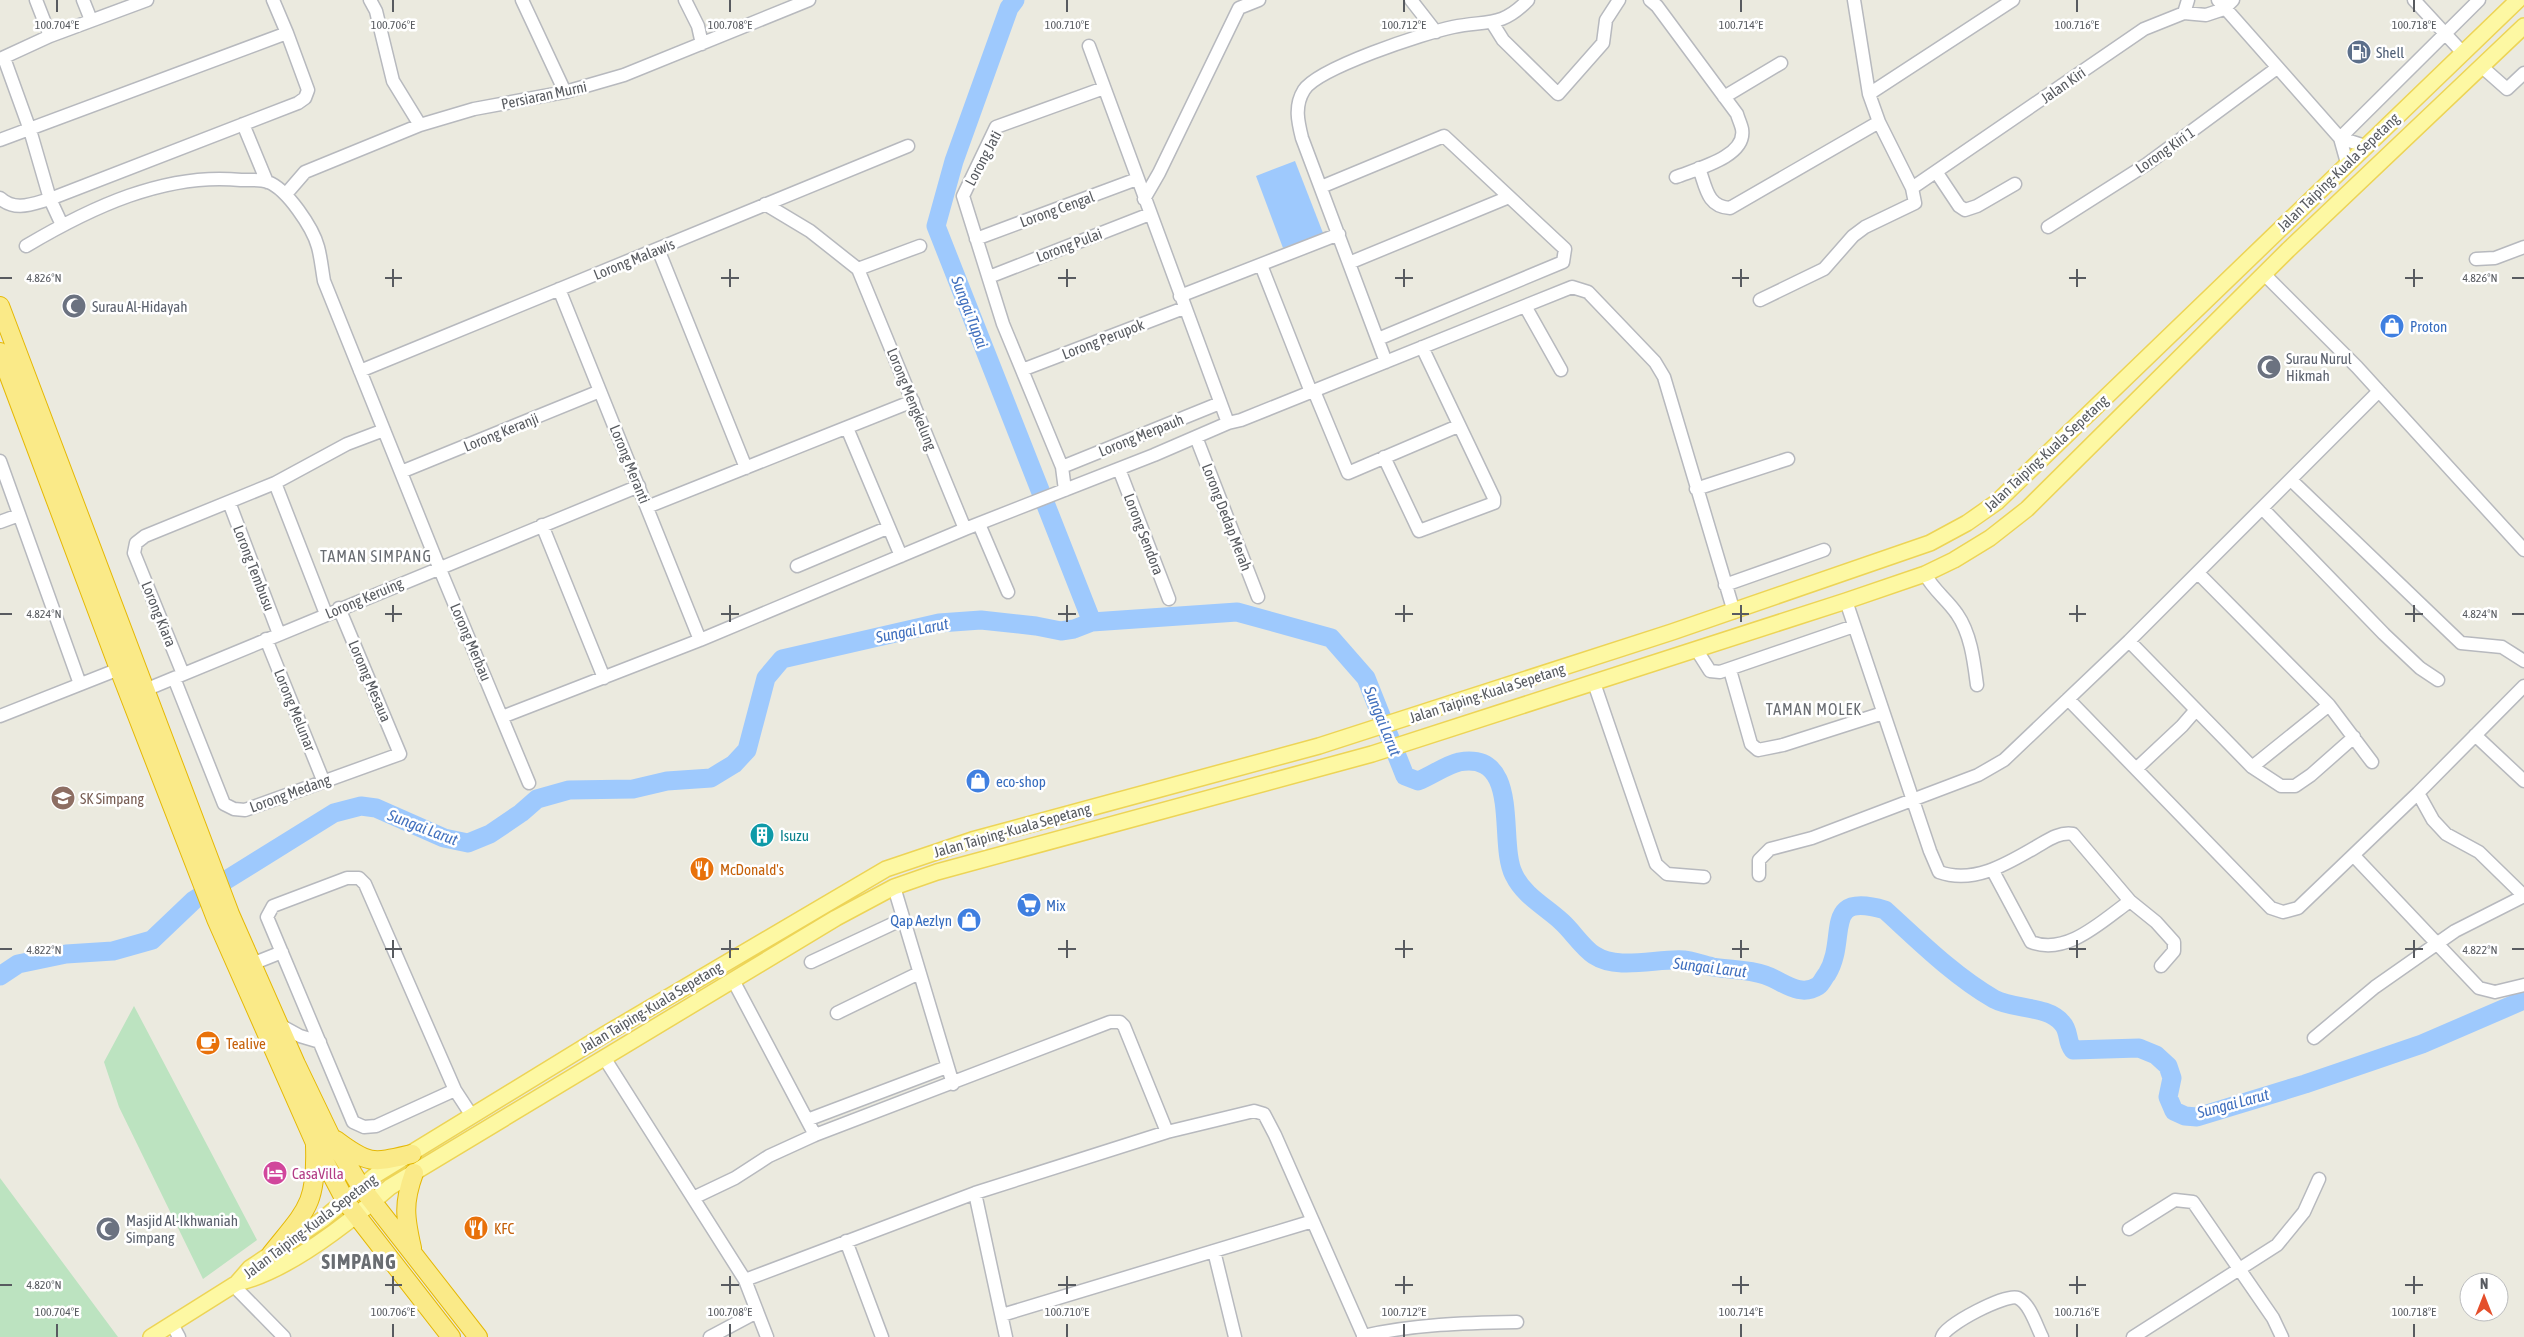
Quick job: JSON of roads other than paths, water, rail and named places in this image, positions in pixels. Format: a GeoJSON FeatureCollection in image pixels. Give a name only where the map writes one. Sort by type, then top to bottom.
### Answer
{"type":"FeatureCollection","features":[{"type":"Feature","properties":{"kind":"highway"},"geometry":{"type":"LineString","coordinates":[[0,306],[145,690],[205,869]]}},
{"type":"Feature","properties":{"kind":"highway"},"geometry":{"type":"LineString","coordinates":[[0,352],[3,368],[119,669],[205,869],[223,916],[323,1140],[478,1337]]}},
{"type":"Feature","properties":{"kind":"highway"},"geometry":{"type":"LineString","coordinates":[[223,916],[252,964],[278,1024],[346,1202],[452,1337]]}},
{"type":"Feature","properties":{"kind":"highway"},"geometry":{"type":"LineString","coordinates":[[323,1140],[358,1157],[374,1161],[412,1154]]}},
{"type":"Feature","properties":{"kind":"highway"},"geometry":{"type":"LineString","coordinates":[[271,1254],[309,1206],[323,1140]]}},
{"type":"Feature","properties":{"kind":"highway"},"geometry":{"type":"LineString","coordinates":[[413,1253],[405,1211],[406,1195],[414,1173]]}},
{"type":"Feature","properties":{"kind":"main road","name":"Jalan Taiping-Kuala Sepetang"},"geometry":{"type":"LineString","coordinates":[[235,1284],[250,1268],[346,1202],[378,1174],[604,1034],[886,869],[972,840],[1404,721],[1734,612],[1930,543],[1997,502],[2518,0]]}},
{"type":"Feature","properties":{"kind":"main road","name":"Jalan Taiping-Kuala Sepetang"},"geometry":{"type":"LineString","coordinates":[[235,1284],[258,1278],[334,1233],[390,1187],[734,982],[836,918],[894,888],[937,872],[1372,754],[1926,574],[1990,538],[2027,509],[2264,274],[2524,26]]}},
{"type":"Feature","properties":{"kind":"main road"},"geometry":{"type":"LineString","coordinates":[[151,1337],[176,1330],[235,1284]]}},
{"type":"Feature","properties":{"kind":"street"},"geometry":{"type":"LineString","coordinates":[[36,0],[50,36]]}},
{"type":"Feature","properties":{"kind":"street"},"geometry":{"type":"LineString","coordinates":[[83,0],[90,20]]}},
{"type":"Feature","properties":{"kind":"street"},"geometry":{"type":"LineString","coordinates":[[62,225],[50,198],[30,130],[2,59],[50,36],[147,0]]}},
{"type":"Feature","properties":{"kind":"street"},"geometry":{"type":"LineString","coordinates":[[0,198],[7,205],[21,207],[50,198],[298,103],[307,95],[307,86],[273,0]]}},
{"type":"Feature","properties":{"kind":"street"},"geometry":{"type":"LineString","coordinates":[[370,0],[376,11],[393,81],[420,125]]}},
{"type":"Feature","properties":{"kind":"street"},"geometry":{"type":"LineString","coordinates":[[522,0],[565,92]]}},
{"type":"Feature","properties":{"kind":"street"},"geometry":{"type":"LineString","coordinates":[[685,0],[698,26],[702,44]]}},
{"type":"Feature","properties":{"kind":"street","name":"Persiaran Murni"},"geometry":{"type":"LineString","coordinates":[[286,194],[305,172],[420,125],[474,109],[565,92],[624,75],[809,0]]}},
{"type":"Feature","properties":{"kind":"street"},"geometry":{"type":"LineString","coordinates":[[1144,198],[1159,173],[1239,4],[1259,0]]}},
{"type":"Feature","properties":{"kind":"street"},"geometry":{"type":"LineString","coordinates":[[1411,0],[1436,32]]}},
{"type":"Feature","properties":{"kind":"street"},"geometry":{"type":"LineString","coordinates":[[1386,362],[1302,138],[1297,119],[1298,104],[1303,91],[1319,76],[1336,67],[1454,27],[1493,24],[1516,12],[1528,0]]}},
{"type":"Feature","properties":{"kind":"street"},"geometry":{"type":"LineString","coordinates":[[1493,24],[1503,40],[1558,94],[1603,43],[1606,20],[1619,0]]}},
{"type":"Feature","properties":{"kind":"street"},"geometry":{"type":"LineString","coordinates":[[1650,0],[1673,27],[1737,114],[1743,130],[1739,143],[1730,155],[1676,177]]}},
{"type":"Feature","properties":{"kind":"street"},"geometry":{"type":"LineString","coordinates":[[1760,300],[1824,269],[1853,236],[1865,227],[1913,205],[1916,197],[1879,122],[1869,94],[1854,0]]}},
{"type":"Feature","properties":{"kind":"street"},"geometry":{"type":"LineString","coordinates":[[1869,94],[2013,0]]}},
{"type":"Feature","properties":{"kind":"street"},"geometry":{"type":"LineString","coordinates":[[2184,13],[2188,0]]}},
{"type":"Feature","properties":{"kind":"street"},"geometry":{"type":"LineString","coordinates":[[2414,0],[2463,53]]}},
{"type":"Feature","properties":{"kind":"street"},"geometry":{"type":"LineString","coordinates":[[2340,138],[2444,32],[2479,0]]}},
{"type":"Feature","properties":{"kind":"street"},"geometry":{"type":"LineString","coordinates":[[2225,3],[2277,68],[2340,138],[2348,163]]}},
{"type":"Feature","properties":{"kind":"street","name":"Jalan Kiri"},"geometry":{"type":"LineString","coordinates":[[1912,188],[1937,173],[2136,34],[2184,13],[2206,15],[2225,3]]}},
{"type":"Feature","properties":{"kind":"street"},"geometry":{"type":"LineString","coordinates":[[0,140],[287,33]]}},
{"type":"Feature","properties":{"kind":"street"},"geometry":{"type":"LineString","coordinates":[[1089,46],[1228,423]]}},
{"type":"Feature","properties":{"kind":"street"},"geometry":{"type":"LineString","coordinates":[[1724,98],[1781,63]]}},
{"type":"Feature","properties":{"kind":"street"},"geometry":{"type":"LineString","coordinates":[[2481,66],[2507,89],[2524,73]]}},
{"type":"Feature","properties":{"kind":"street","name":"Lorong Kiri 1"},"geometry":{"type":"LineString","coordinates":[[2048,227],[2147,164],[2277,68]]}},
{"type":"Feature","properties":{"kind":"street","name":"Lorong Jati"},"geometry":{"type":"LineString","coordinates":[[1059,492],[1062,467],[1003,324],[963,196],[996,127],[1104,88]]}},
{"type":"Feature","properties":{"kind":"street"},"geometry":{"type":"LineString","coordinates":[[1699,168],[1712,202],[1719,208],[1730,208],[1879,122]]}},
{"type":"Feature","properties":{"kind":"street"},"geometry":{"type":"LineString","coordinates":[[243,124],[268,182]]}},
{"type":"Feature","properties":{"kind":"street"},"geometry":{"type":"LineString","coordinates":[[1321,187],[1444,136],[1565,249],[1563,262],[1378,339]]}},
{"type":"Feature","properties":{"kind":"street"},"geometry":{"type":"LineString","coordinates":[[2340,138],[2366,146]]}},
{"type":"Feature","properties":{"kind":"street","name":"Lorong Malawis"},"geometry":{"type":"LineString","coordinates":[[360,371],[908,146]]}},
{"type":"Feature","properties":{"kind":"street"},"geometry":{"type":"LineString","coordinates":[[1937,173],[1960,206],[1965,210],[1977,206],[2015,184]]}},
{"type":"Feature","properties":{"kind":"street"},"geometry":{"type":"LineString","coordinates":[[26,246],[62,225],[132,194],[183,181],[224,178],[268,182],[286,194]]}},
{"type":"Feature","properties":{"kind":"street","name":"Lorong Cengal"},"geometry":{"type":"LineString","coordinates":[[976,238],[1137,179]]}},
{"type":"Feature","properties":{"kind":"street","name":"Lorong Merbau"},"geometry":{"type":"LineString","coordinates":[[286,194],[313,234],[318,248],[324,281],[439,567],[529,783]]}},
{"type":"Feature","properties":{"kind":"street"},"geometry":{"type":"LineString","coordinates":[[1349,262],[1509,197]]}},
{"type":"Feature","properties":{"kind":"street"},"geometry":{"type":"LineString","coordinates":[[765,204],[810,231],[858,269],[920,246]]}},
{"type":"Feature","properties":{"kind":"street","name":"Lorong Pulai"},"geometry":{"type":"LineString","coordinates":[[989,277],[1150,214]]}},
{"type":"Feature","properties":{"kind":"street","name":"Lorong Perupok"},"geometry":{"type":"LineString","coordinates":[[1022,370],[1182,302],[1261,265],[1339,234]]}},
{"type":"Feature","properties":{"kind":"street"},"geometry":{"type":"LineString","coordinates":[[658,249],[746,468]]}},
{"type":"Feature","properties":{"kind":"street"},"geometry":{"type":"LineString","coordinates":[[2476,259],[2495,258],[2523,250]]}},
{"type":"Feature","properties":{"kind":"street"},"geometry":{"type":"LineString","coordinates":[[1261,265],[1312,392],[1348,473],[1458,426]]}},
{"type":"Feature","properties":{"kind":"street","name":"Lorong Mengkelung"},"geometry":{"type":"LineString","coordinates":[[858,269],[965,529]]}},
{"type":"Feature","properties":{"kind":"street"},"geometry":{"type":"LineString","coordinates":[[2264,274],[2379,391],[2524,550]]}},
{"type":"Feature","properties":{"kind":"street"},"geometry":{"type":"LineString","coordinates":[[502,717],[700,640],[965,529],[1572,287],[1588,292],[1654,362],[1664,377],[1734,612]]}},
{"type":"Feature","properties":{"kind":"street","name":"Lorong Meranti"},"geometry":{"type":"LineString","coordinates":[[560,289],[700,640]]}},
{"type":"Feature","properties":{"kind":"street"},"geometry":{"type":"LineString","coordinates":[[1524,306],[1561,370]]}},
{"type":"Feature","properties":{"kind":"street"},"geometry":{"type":"LineString","coordinates":[[1384,457],[1419,531],[1494,503],[1494,498],[1458,426],[1422,347]]}},
{"type":"Feature","properties":{"kind":"street","name":"Lorong Keranji"},"geometry":{"type":"LineString","coordinates":[[401,472],[600,391]]}},
{"type":"Feature","properties":{"kind":"street"},"geometry":{"type":"LineString","coordinates":[[1759,875],[1759,860],[1770,849],[1812,838],[1978,775],[2004,760],[2129,641],[2379,391]]}},
{"type":"Feature","properties":{"kind":"street"},"geometry":{"type":"LineString","coordinates":[[647,507],[913,401]]}},
{"type":"Feature","properties":{"kind":"street","name":"Lorong Merpauh"},"geometry":{"type":"LineString","coordinates":[[1062,467],[1220,403]]}},
{"type":"Feature","properties":{"kind":"street"},"geometry":{"type":"LineString","coordinates":[[847,428],[887,528],[901,556]]}},
{"type":"Feature","properties":{"kind":"street"},"geometry":{"type":"LineString","coordinates":[[229,502],[275,483],[347,444],[384,430]]}},
{"type":"Feature","properties":{"kind":"street","name":"Lorong Dedap Merah"},"geometry":{"type":"LineString","coordinates":[[1196,437],[1258,597]]}},
{"type":"Feature","properties":{"kind":"street"},"geometry":{"type":"LineString","coordinates":[[1696,489],[1788,459]]}},
{"type":"Feature","properties":{"kind":"street"},"geometry":{"type":"LineString","coordinates":[[0,461],[80,684]]}},
{"type":"Feature","properties":{"kind":"street","name":"Lorong Sendora"},"geometry":{"type":"LineString","coordinates":[[1119,469],[1168,599]]}},
{"type":"Feature","properties":{"kind":"street"},"geometry":{"type":"LineString","coordinates":[[2290,480],[2461,642],[2502,647],[2524,661]]}},
{"type":"Feature","properties":{"kind":"street"},"geometry":{"type":"LineString","coordinates":[[275,483],[326,614]]}},
{"type":"Feature","properties":{"kind":"street","name":"Lorong Keruing"},"geometry":{"type":"LineString","coordinates":[[145,690],[339,608],[639,486]]}},
{"type":"Feature","properties":{"kind":"street","name":"Lorong Kiara"},"geometry":{"type":"LineString","coordinates":[[179,676],[134,553],[136,543],[145,536],[229,502]]}},
{"type":"Feature","properties":{"kind":"street","name":"Lorong Tembusu"},"geometry":{"type":"LineString","coordinates":[[229,502],[279,634]]}},
{"type":"Feature","properties":{"kind":"street"},"geometry":{"type":"LineString","coordinates":[[2262,508],[2420,668],[2438,680]]}},
{"type":"Feature","properties":{"kind":"street"},"geometry":{"type":"LineString","coordinates":[[0,522],[20,515]]}},
{"type":"Feature","properties":{"kind":"street"},"geometry":{"type":"LineString","coordinates":[[979,524],[1008,592]]}},
{"type":"Feature","properties":{"kind":"street"},"geometry":{"type":"LineString","coordinates":[[542,525],[604,678]]}},
{"type":"Feature","properties":{"kind":"street"},"geometry":{"type":"LineString","coordinates":[[797,566],[887,528]]}},
{"type":"Feature","properties":{"kind":"street"},"geometry":{"type":"LineString","coordinates":[[1725,585],[1824,550]]}},
{"type":"Feature","properties":{"kind":"street"},"geometry":{"type":"LineString","coordinates":[[2198,573],[2329,704],[2372,762]]}},
{"type":"Feature","properties":{"kind":"street"},"geometry":{"type":"LineString","coordinates":[[1926,574],[1932,587],[1959,616],[1974,658],[1977,685]]}},
{"type":"Feature","properties":{"kind":"street"},"geometry":{"type":"LineString","coordinates":[[1846,601],[1912,799],[1939,872],[1951,877],[1994,870],[2056,836],[2074,834],[2130,901],[2156,922],[2174,942],[2174,951],[2161,966]]}},
{"type":"Feature","properties":{"kind":"street","name":"Loromg Mesaua"},"geometry":{"type":"LineString","coordinates":[[339,608],[400,754]]}},
{"type":"Feature","properties":{"kind":"street"},"geometry":{"type":"LineString","coordinates":[[1696,649],[1710,671],[1720,672],[1854,626]]}},
{"type":"Feature","properties":{"kind":"street","name":"Lorong Melunar"},"geometry":{"type":"LineString","coordinates":[[266,639],[323,780]]}},
{"type":"Feature","properties":{"kind":"street"},"geometry":{"type":"LineString","coordinates":[[2129,641],[2194,711],[2252,767],[2281,786],[2295,786],[2311,775],[2354,737]]}},
{"type":"Feature","properties":{"kind":"street"},"geometry":{"type":"LineString","coordinates":[[0,716],[119,669]]}},
{"type":"Feature","properties":{"kind":"street"},"geometry":{"type":"LineString","coordinates":[[1730,670],[1751,744],[1758,750],[1770,749],[1883,713]]}},
{"type":"Feature","properties":{"kind":"street","name":"Lorong Medang"},"geometry":{"type":"LineString","coordinates":[[179,676],[224,804],[234,809],[245,810],[323,780],[400,754]]}},
{"type":"Feature","properties":{"kind":"street"},"geometry":{"type":"LineString","coordinates":[[1594,682],[1656,864],[1667,874],[1704,877]]}},
{"type":"Feature","properties":{"kind":"street"},"geometry":{"type":"LineString","coordinates":[[2068,699],[2271,908],[2283,912],[2298,908],[2354,856],[2524,686]]}},
{"type":"Feature","properties":{"kind":"street"},"geometry":{"type":"LineString","coordinates":[[2252,767],[2329,704]]}},
{"type":"Feature","properties":{"kind":"street"},"geometry":{"type":"LineString","coordinates":[[2136,769],[2182,726],[2194,711]]}},
{"type":"Feature","properties":{"kind":"street"},"geometry":{"type":"LineString","coordinates":[[2475,734],[2524,781]]}},
{"type":"Feature","properties":{"kind":"street"},"geometry":{"type":"LineString","coordinates":[[2314,1038],[2375,986],[2455,931],[2524,896],[2479,852],[2446,834],[2433,820],[2418,793]]}},
{"type":"Feature","properties":{"kind":"street"},"geometry":{"type":"LineString","coordinates":[[2354,856],[2479,988],[2495,992],[2524,985]]}},
{"type":"Feature","properties":{"kind":"street"},"geometry":{"type":"LineString","coordinates":[[1994,870],[2031,942],[2043,947],[2064,944],[2130,901]]}},
{"type":"Feature","properties":{"kind":"street"},"geometry":{"type":"LineString","coordinates":[[455,1090],[376,1126],[364,1127],[353,1122],[267,917],[273,906],[347,878],[359,878],[365,884],[455,1090],[472,1116]]}},
{"type":"Feature","properties":{"kind":"street"},"geometry":{"type":"LineString","coordinates":[[894,888],[952,1084]]}},
{"type":"Feature","properties":{"kind":"street"},"geometry":{"type":"LineString","coordinates":[[811,962],[903,919]]}},
{"type":"Feature","properties":{"kind":"street"},"geometry":{"type":"LineString","coordinates":[[252,964],[282,952]]}},
{"type":"Feature","properties":{"kind":"street"},"geometry":{"type":"LineString","coordinates":[[837,1013],[919,973]]}},
{"type":"Feature","properties":{"kind":"street"},"geometry":{"type":"LineString","coordinates":[[734,982],[815,1135]]}},
{"type":"Feature","properties":{"kind":"street"},"geometry":{"type":"LineString","coordinates":[[693,1198],[735,1178],[769,1156],[815,1135],[1110,1022],[1120,1022],[1124,1026],[1166,1132]]}},
{"type":"Feature","properties":{"kind":"street"},"geometry":{"type":"LineString","coordinates":[[278,1024],[300,1036],[320,1042]]}},
{"type":"Feature","properties":{"kind":"street"},"geometry":{"type":"LineString","coordinates":[[605,1059],[745,1280],[767,1337]]}},
{"type":"Feature","properties":{"kind":"street"},"geometry":{"type":"LineString","coordinates":[[807,1120],[947,1067]]}},
{"type":"Feature","properties":{"kind":"street"},"geometry":{"type":"LineString","coordinates":[[745,1280],[975,1193],[1166,1132],[1254,1111],[1264,1114],[1275,1135],[1364,1336],[1397,1328],[1452,1323],[1518,1322]]}},
{"type":"Feature","properties":{"kind":"street"},"geometry":{"type":"LineString","coordinates":[[2133,1337],[2277,1245],[2304,1212],[2319,1178]]}},
{"type":"Feature","properties":{"kind":"street"},"geometry":{"type":"LineString","coordinates":[[975,1193],[1006,1337]]}},
{"type":"Feature","properties":{"kind":"street"},"geometry":{"type":"LineString","coordinates":[[2129,1229],[2175,1200],[2193,1202],[2238,1270],[2273,1318],[2282,1337]]}},
{"type":"Feature","properties":{"kind":"street"},"geometry":{"type":"LineString","coordinates":[[1002,1315],[1313,1221]]}},
{"type":"Feature","properties":{"kind":"street"},"geometry":{"type":"LineString","coordinates":[[846,1241],[882,1337]]}},
{"type":"Feature","properties":{"kind":"street"},"geometry":{"type":"LineString","coordinates":[[1214,1251],[1235,1337]]}},
{"type":"Feature","properties":{"kind":"street"},"geometry":{"type":"LineString","coordinates":[[235,1284],[284,1337]]}},
{"type":"Feature","properties":{"kind":"street"},"geometry":{"type":"LineString","coordinates":[[1942,1337],[1950,1326],[2005,1297],[2016,1297],[2025,1303],[2042,1337]]}},
{"type":"Feature","properties":{"kind":"street"},"geometry":{"type":"LineString","coordinates":[[710,1337],[757,1312]]}},
{"type":"Feature","properties":{"kind":"water"},"geometry":{"type":"Polygon","coordinates":[[[1295,161],[1323,233],[1283,248],[1256,176],[1295,161]]]}},
{"type":"Feature","properties":{"kind":"waterway","name":"Sungai Tupai"},"geometry":{"type":"LineString","coordinates":[[1015,0],[1009,8],[954,161],[936,226],[1092,622]]}},
{"type":"Feature","properties":{"kind":"waterway","name":"Sungai Larut"},"geometry":{"type":"LineString","coordinates":[[0,976],[18,964],[66,954],[113,951],[152,940],[194,900],[334,813],[361,806],[376,808],[444,838],[468,843],[490,834],[521,813],[537,799],[569,790],[633,789],[667,781],[711,778],[734,764],[747,750],[766,678],[782,659],[939,623],[981,620],[1036,626],[1061,631],[1074,629],[1092,622],[1237,612],[1331,638],[1366,678],[1405,776],[1418,781],[1459,762],[1479,762],[1492,771],[1500,784],[1504,802],[1509,861],[1518,882],[1529,895],[1562,922],[1590,952],[1604,960],[1626,963],[1684,960],[1713,967],[1759,973],[1791,987],[1804,990],[1811,989],[1818,986],[1827,974],[1833,960],[1840,921],[1844,912],[1852,907],[1865,906],[1885,910],[1937,957],[1979,990],[2002,1002],[2039,1010],[2056,1017],[2064,1026],[2073,1050],[2139,1048],[2156,1055],[2168,1066],[2172,1078],[2168,1097],[2174,1111],[2185,1116],[2197,1117],[2305,1084],[2422,1044],[2524,1000]]}},
{"type":"Feature","properties":{"kind":"place","name":"Shell"},"geometry":{"type":"Point","coordinates":[2359,52]}},
{"type":"Feature","properties":{"kind":"place","name":"Surau Al-Hidayah"},"geometry":{"type":"Point","coordinates":[74,306]}},
{"type":"Feature","properties":{"kind":"place","name":"Proton"},"geometry":{"type":"Point","coordinates":[2392,326]}},
{"type":"Feature","properties":{"kind":"place","name":"Surau Nurul Hikmah"},"geometry":{"type":"Point","coordinates":[2269,367]}},
{"type":"Feature","properties":{"kind":"place","name":"eco-shop"},"geometry":{"type":"Point","coordinates":[978,781]}},
{"type":"Feature","properties":{"kind":"place","name":"SK Simpang"},"geometry":{"type":"Point","coordinates":[63,798]}},
{"type":"Feature","properties":{"kind":"place","name":"Isuzu"},"geometry":{"type":"Point","coordinates":[762,835]}},
{"type":"Feature","properties":{"kind":"place","name":"McDonald's"},"geometry":{"type":"Point","coordinates":[702,869]}},
{"type":"Feature","properties":{"kind":"place","name":"Mix"},"geometry":{"type":"Point","coordinates":[1029,905]}},
{"type":"Feature","properties":{"kind":"place","name":"Qap Aezlyn"},"geometry":{"type":"Point","coordinates":[969,920]}},
{"type":"Feature","properties":{"kind":"place","name":"Tealive"},"geometry":{"type":"Point","coordinates":[208,1043]}},
{"type":"Feature","properties":{"kind":"place","name":"CasaVilla"},"geometry":{"type":"Point","coordinates":[275,1173]}},
{"type":"Feature","properties":{"kind":"place","name":"KFC"},"geometry":{"type":"Point","coordinates":[476,1228]}},
{"type":"Feature","properties":{"kind":"place","name":"Masjid Al-Ikhwaniah Simpang"},"geometry":{"type":"Point","coordinates":[108,1229]}},
{"type":"Feature","properties":{"kind":"district","name":"TAMAN SIMPANG"},"geometry":{"type":"Point","coordinates":[376,556]}},
{"type":"Feature","properties":{"kind":"district","name":"TAMAN MOLEK"},"geometry":{"type":"Point","coordinates":[1814,709]}},
{"type":"Feature","properties":{"kind":"district","name":"SIMPANG"},"geometry":{"type":"Point","coordinates":[359,1261]}}]}
